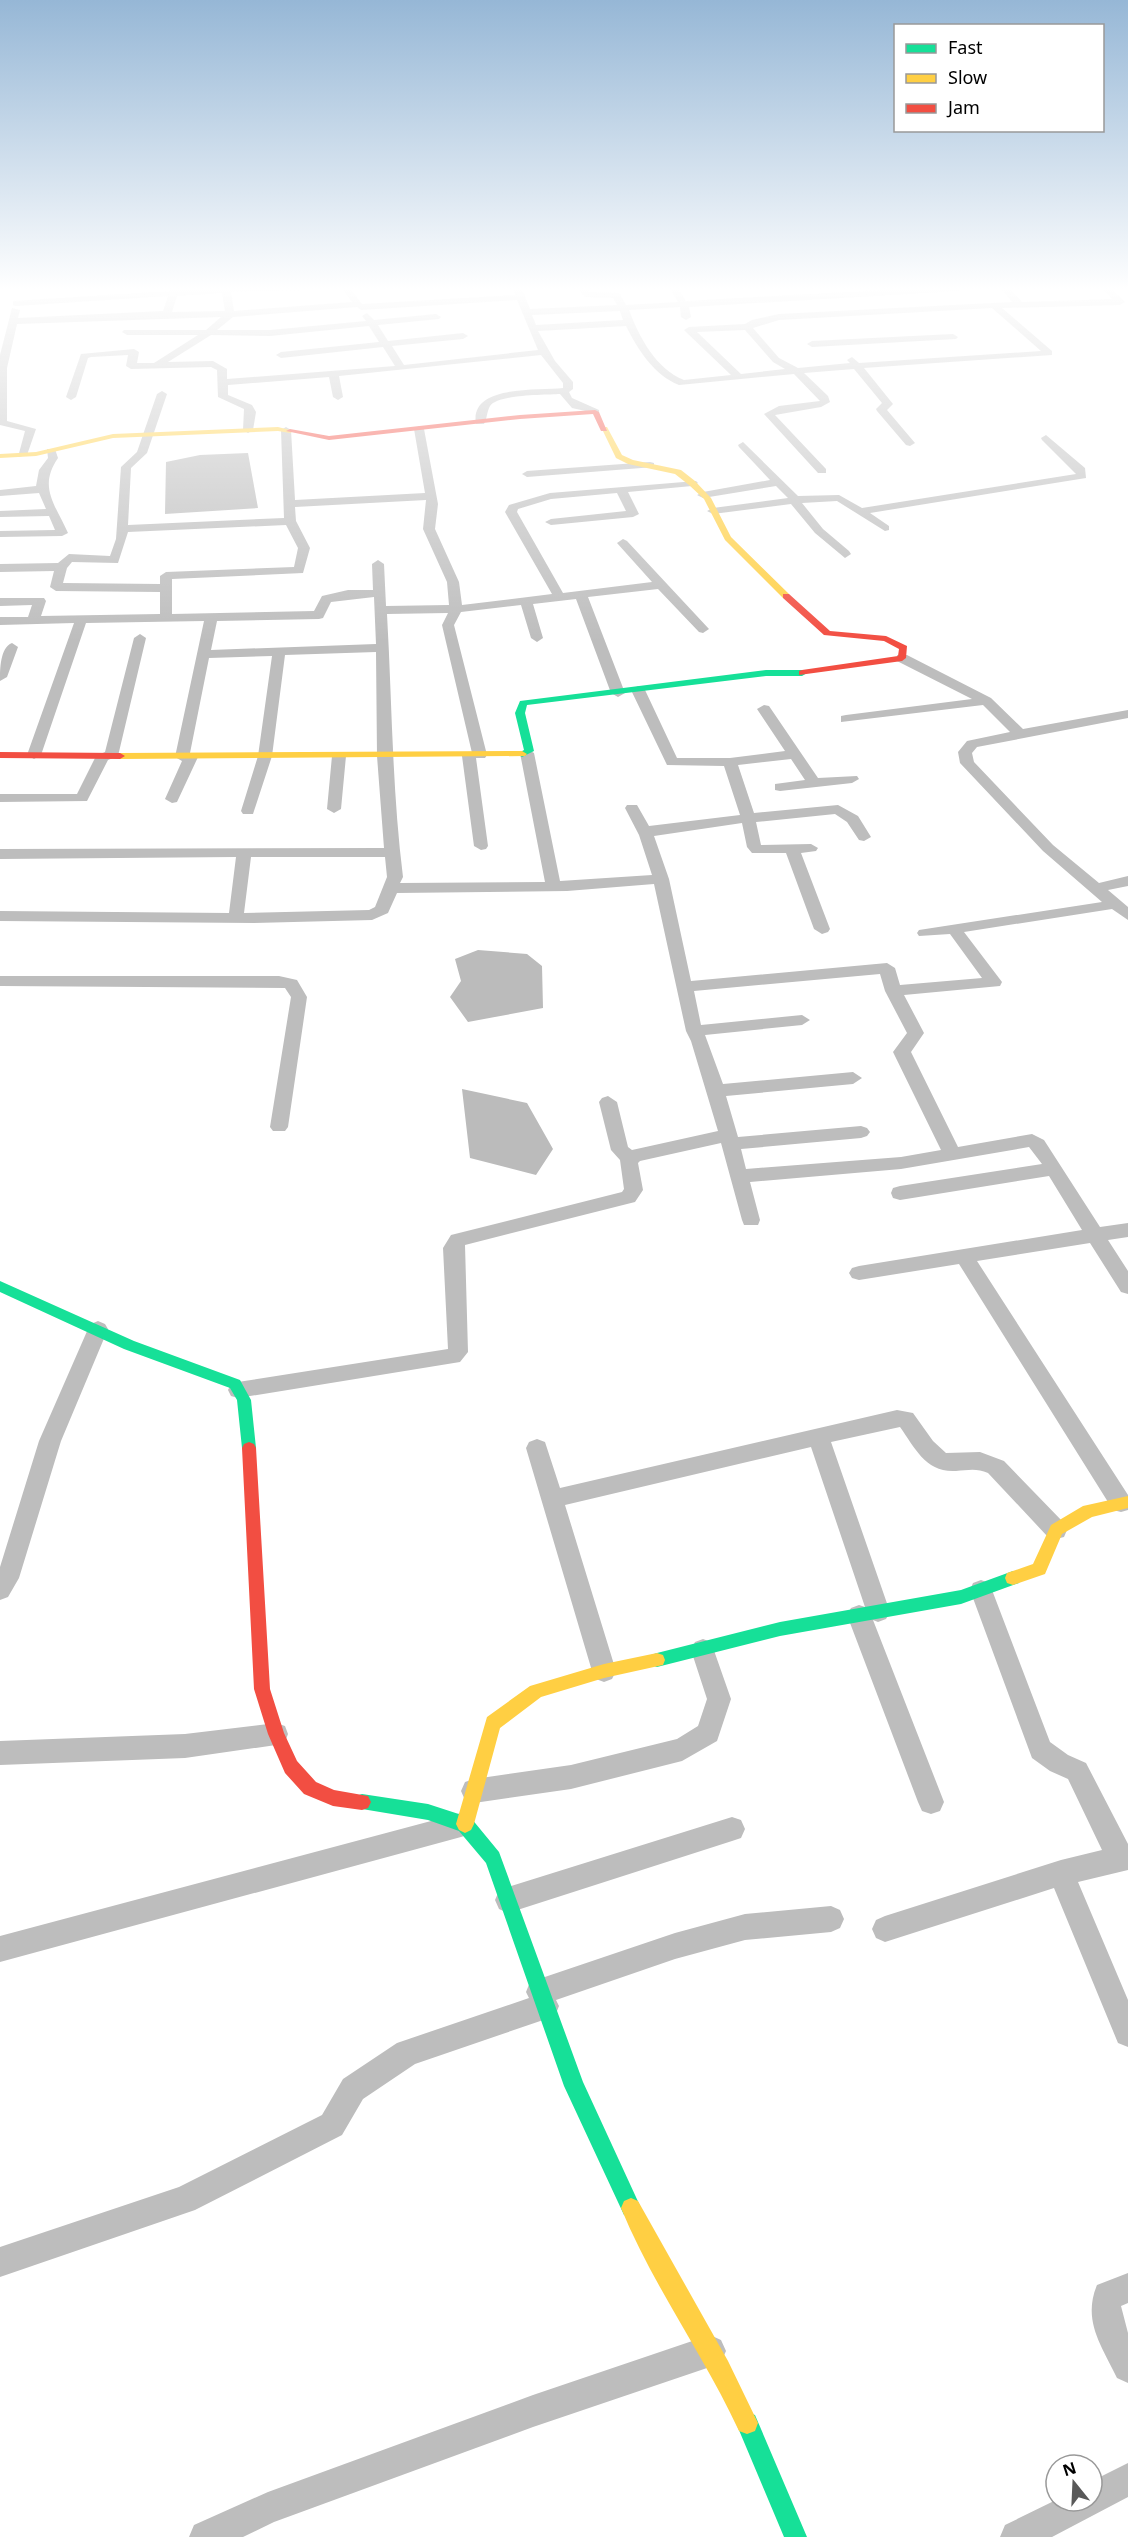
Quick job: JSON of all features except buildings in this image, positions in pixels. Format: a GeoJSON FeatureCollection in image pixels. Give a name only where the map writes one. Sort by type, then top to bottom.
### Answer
{"type":"FeatureCollection","features":[{"type":"Feature","properties":{"kind":"street"},"geometry":{"type":"LineString","coordinates":[[1,405],[2,422],[6,425],[31,429],[22,455]]}},
{"type":"Feature","properties":{"kind":"street"},"geometry":{"type":"LineString","coordinates":[[158,405],[142,453],[126,467],[122,539],[114,560],[69,558],[61,567],[56,587],[165,588]]}},
{"type":"Feature","properties":{"kind":"street"},"geometry":{"type":"LineString","coordinates":[[244,405],[251,412],[248,430]]}},
{"type":"Feature","properties":{"kind":"street"},"geometry":{"type":"LineString","coordinates":[[480,422],[486,405]]}},
{"type":"Feature","properties":{"kind":"street"},"geometry":{"type":"LineString","coordinates":[[578,405],[595,412],[619,456],[631,462],[678,472],[692,483],[703,495],[728,538],[819,628],[827,633],[886,639],[904,648],[902,658]]}},
{"type":"Feature","properties":{"kind":"street"},"geometry":{"type":"LineString","coordinates":[[803,405],[779,409],[769,414],[822,471]]}},
{"type":"Feature","properties":{"kind":"street"},"geometry":{"type":"LineString","coordinates":[[886,405],[880,409],[909,443]]}},
{"type":"Feature","properties":{"kind":"street"},"geometry":{"type":"LineString","coordinates":[[0,457],[51,451],[113,436],[286,430],[329,438],[595,412]]}},
{"type":"Feature","properties":{"kind":"street"},"geometry":{"type":"LineString","coordinates":[[419,429],[432,504],[429,529],[453,582],[456,609],[448,625],[474,756],[481,846]]}},
{"type":"Feature","properties":{"kind":"street"},"geometry":{"type":"LineString","coordinates":[[166,619],[166,576],[298,570],[304,548],[290,521],[286,430]]}},
{"type":"Feature","properties":{"kind":"street"},"geometry":{"type":"LineString","coordinates":[[863,511],[1082,476],[1081,470],[1046,438]]}},
{"type":"Feature","properties":{"kind":"street"},"geometry":{"type":"LineString","coordinates":[[743,445],[792,494],[794,500],[819,531],[845,554]]}},
{"type":"Feature","properties":{"kind":"street"},"geometry":{"type":"LineString","coordinates":[[0,534],[62,533],[42,489],[42,475],[53,458],[51,451]]}},
{"type":"Feature","properties":{"kind":"street"},"geometry":{"type":"LineString","coordinates":[[527,474],[650,465]]}},
{"type":"Feature","properties":{"kind":"street"},"geometry":{"type":"LineString","coordinates":[[703,495],[778,482]]}},
{"type":"Feature","properties":{"kind":"street"},"geometry":{"type":"LineString","coordinates":[[560,598],[520,532],[511,512],[513,507],[550,496],[692,483]]}},
{"type":"Feature","properties":{"kind":"street"},"geometry":{"type":"LineString","coordinates":[[0,493],[42,489]]}},
{"type":"Feature","properties":{"kind":"street"},"geometry":{"type":"LineString","coordinates":[[551,522],[633,514],[621,490]]}},
{"type":"Feature","properties":{"kind":"street"},"geometry":{"type":"LineString","coordinates":[[289,504],[430,496]]}},
{"type":"Feature","properties":{"kind":"street"},"geometry":{"type":"LineString","coordinates":[[713,511],[794,500],[839,498],[863,511],[885,528]]}},
{"type":"Feature","properties":{"kind":"street"},"geometry":{"type":"LineString","coordinates":[[0,514],[52,512]]}},
{"type":"Feature","properties":{"kind":"street"},"geometry":{"type":"LineString","coordinates":[[122,529],[290,521]]}},
{"type":"Feature","properties":{"kind":"street"},"geometry":{"type":"LineString","coordinates":[[623,543],[703,630]]}},
{"type":"Feature","properties":{"kind":"street"},"geometry":{"type":"LineString","coordinates":[[0,916],[236,918],[372,915],[382,910],[395,877],[384,756],[383,648],[378,564]]}},
{"type":"Feature","properties":{"kind":"street"},"geometry":{"type":"LineString","coordinates":[[0,567],[61,567]]}},
{"type":"Feature","properties":{"kind":"street"},"geometry":{"type":"LineString","coordinates":[[381,610],[456,609],[661,585]]}},
{"type":"Feature","properties":{"kind":"street"},"geometry":{"type":"LineString","coordinates":[[0,621],[211,619],[319,615],[326,599],[348,594],[380,592]]}},
{"type":"Feature","properties":{"kind":"street"},"geometry":{"type":"LineString","coordinates":[[581,596],[618,693]]}},
{"type":"Feature","properties":{"kind":"street"},"geometry":{"type":"LineString","coordinates":[[0,602],[39,601],[33,621]]}},
{"type":"Feature","properties":{"kind":"street"},"geometry":{"type":"LineString","coordinates":[[526,601],[537,638]]}},
{"type":"Feature","properties":{"kind":"street"},"geometry":{"type":"LineString","coordinates":[[172,799],[186,757],[211,619]]}},
{"type":"Feature","properties":{"kind":"street"},"geometry":{"type":"LineString","coordinates":[[34,755],[81,620]]}},
{"type":"Feature","properties":{"kind":"street"},"geometry":{"type":"LineString","coordinates":[[0,798],[82,798],[107,756],[140,638]]}},
{"type":"Feature","properties":{"kind":"street"},"geometry":{"type":"LineString","coordinates":[[0,677],[12,647]]}},
{"type":"Feature","properties":{"kind":"street"},"geometry":{"type":"LineString","coordinates":[[203,654],[383,648]]}},
{"type":"Feature","properties":{"kind":"street"},"geometry":{"type":"LineString","coordinates":[[248,811],[265,756],[270,703],[279,652]]}},
{"type":"Feature","properties":{"kind":"street"},"geometry":{"type":"LineString","coordinates":[[553,885],[520,713],[523,703],[766,673],[812,673],[902,658],[986,701],[1020,734]]}},
{"type":"Feature","properties":{"kind":"street"},"geometry":{"type":"LineString","coordinates":[[638,690],[672,762],[730,762],[794,754]]}},
{"type":"Feature","properties":{"kind":"street"},"geometry":{"type":"LineString","coordinates":[[846,719],[986,701]]}},
{"type":"Feature","properties":{"kind":"street"},"geometry":{"type":"LineString","coordinates":[[764,709],[814,783]]}},
{"type":"Feature","properties":{"kind":"street"},"geometry":{"type":"LineString","coordinates":[[1122,910],[1048,848],[967,763],[965,752],[972,744],[1128,714]]}},
{"type":"Feature","properties":{"kind":"street"},"geometry":{"type":"LineString","coordinates":[[0,755],[474,756],[527,753]]}},
{"type":"Feature","properties":{"kind":"street"},"geometry":{"type":"LineString","coordinates":[[333,809],[339,756]]}},
{"type":"Feature","properties":{"kind":"street"},"geometry":{"type":"LineString","coordinates":[[730,762],[748,818],[754,848],[757,850],[811,848]]}},
{"type":"Feature","properties":{"kind":"street"},"geometry":{"type":"LineString","coordinates":[[780,787],[852,779]]}},
{"type":"Feature","properties":{"kind":"street"},"geometry":{"type":"LineString","coordinates":[[632,808],[646,835],[661,879],[694,1031],[700,1041],[717,1091],[752,1220]]}},
{"type":"Feature","properties":{"kind":"street"},"geometry":{"type":"LineString","coordinates":[[646,835],[651,830],[838,809],[853,819],[864,837]]}},
{"type":"Feature","properties":{"kind":"street"},"geometry":{"type":"LineString","coordinates":[[792,850],[822,929]]}},
{"type":"Feature","properties":{"kind":"street"},"geometry":{"type":"LineString","coordinates":[[236,918],[244,852]]}},
{"type":"Feature","properties":{"kind":"street"},"geometry":{"type":"LineString","coordinates":[[0,854],[392,852]]}},
{"type":"Feature","properties":{"kind":"street"},"geometry":{"type":"LineString","coordinates":[[391,888],[553,885],[661,879]]}},
{"type":"Feature","properties":{"kind":"street"},"geometry":{"type":"LineString","coordinates":[[1098,888],[1128,881]]}},
{"type":"Feature","properties":{"kind":"street"},"geometry":{"type":"LineString","coordinates":[[925,933],[1122,910]]}},
{"type":"Feature","properties":{"kind":"street"},"geometry":{"type":"LineString","coordinates":[[892,991],[994,982],[954,929]]}},
{"type":"Feature","properties":{"kind":"street"},"geometry":{"type":"LineString","coordinates":[[686,987],[887,968],[892,991],[916,1033],[902,1053],[952,1153]]}},
{"type":"Feature","properties":{"kind":"street"},"geometry":{"type":"LineString","coordinates":[[0,981],[279,981],[291,984],[299,997],[279,1127]]}},
{"type":"Feature","properties":{"kind":"street"},"geometry":{"type":"LineString","coordinates":[[694,1031],[802,1020]]}},
{"type":"Feature","properties":{"kind":"street"},"geometry":{"type":"LineString","coordinates":[[717,1091],[854,1078]]}},
{"type":"Feature","properties":{"kind":"street"},"geometry":{"type":"LineString","coordinates":[[238,1390],[453,1356],[458,1352],[454,1244],[465,1237],[628,1197],[634,1190],[630,1159],[620,1150],[608,1102]]}},
{"type":"Feature","properties":{"kind":"street"},"geometry":{"type":"LineString","coordinates":[[630,1159],[687,1142],[861,1132]]}},
{"type":"Feature","properties":{"kind":"street"},"geometry":{"type":"LineString","coordinates":[[740,1176],[902,1163],[1032,1140],[1054,1169],[1128,1287]]}},
{"type":"Feature","properties":{"kind":"street"},"geometry":{"type":"LineString","coordinates":[[900,1193],[1054,1169]]}},
{"type":"Feature","properties":{"kind":"street"},"geometry":{"type":"LineString","coordinates":[[860,1273],[1128,1230]]}},
{"type":"Feature","properties":{"kind":"street"},"geometry":{"type":"LineString","coordinates":[[465,1824],[493,1723],[536,1691],[604,1671],[703,1650],[780,1629],[961,1597],[1038,1569],[1056,1530],[1088,1510],[1124,1503],[964,1256]]}},
{"type":"Feature","properties":{"kind":"street"},"geometry":{"type":"LineString","coordinates":[[0,1286],[129,1345],[235,1384],[244,1400],[249,1448],[262,1689],[276,1734],[291,1767],[310,1788],[333,1798],[428,1812],[465,1824],[493,1858],[574,2086],[653,2254],[730,2384],[796,2537]]}},
{"type":"Feature","properties":{"kind":"street"},"geometry":{"type":"LineString","coordinates":[[0,1590],[8,1578],[50,1441],[98,1329]]}},
{"type":"Feature","properties":{"kind":"street"},"geometry":{"type":"LineString","coordinates":[[552,1499],[897,1418],[906,1419],[933,1455],[941,1460],[985,1460],[996,1467],[1056,1530]]}},
{"type":"Feature","properties":{"kind":"street"},"geometry":{"type":"LineString","coordinates":[[818,1436],[868,1613],[931,1802]]}},
{"type":"Feature","properties":{"kind":"street"},"geometry":{"type":"LineString","coordinates":[[537,1448],[604,1671]]}},
{"type":"Feature","properties":{"kind":"street"},"geometry":{"type":"LineString","coordinates":[[885,1929],[1061,1874],[1124,1858],[1077,1771],[1059,1763],[1041,1750],[981,1590]]}},
{"type":"Feature","properties":{"kind":"street"},"geometry":{"type":"LineString","coordinates":[[474,1791],[571,1777],[682,1749],[700,1738],[708,1733],[719,1699],[703,1650]]}},
{"type":"Feature","properties":{"kind":"street"},"geometry":{"type":"LineString","coordinates":[[0,1754],[185,1746],[276,1734]]}},
{"type":"Feature","properties":{"kind":"street"},"geometry":{"type":"LineString","coordinates":[[0,1949],[465,1824]]}},
{"type":"Feature","properties":{"kind":"street"},"geometry":{"type":"LineString","coordinates":[[508,1900],[732,1829]]}},
{"type":"Feature","properties":{"kind":"street"},"geometry":{"type":"LineString","coordinates":[[1061,1874],[1128,2033]]}},
{"type":"Feature","properties":{"kind":"street"},"geometry":{"type":"LineString","coordinates":[[0,2262],[185,2200],[332,2125],[353,2090],[407,2053],[675,1946],[745,1928],[831,1919]]}},
{"type":"Feature","properties":{"kind":"street"},"geometry":{"type":"LineString","coordinates":[[1128,2288],[1108,2296],[1104,2303],[1106,2315],[1128,2367]]}},
{"type":"Feature","properties":{"kind":"street"},"geometry":{"type":"LineString","coordinates":[[206,2537],[279,2504],[533,2411],[711,2351]]}},
{"type":"Feature","properties":{"kind":"street"},"geometry":{"type":"LineString","coordinates":[[1104,2492],[1128,2479]]}},
{"type":"Feature","properties":{"kind":"street"},"geometry":{"type":"LineString","coordinates":[[1017,2537],[1064,2513]]}},
{"type":"Feature","properties":{"kind":"shaded area"},"geometry":{"type":"Polygon","coordinates":[[[248,453],[258,508],[165,514],[166,462],[200,455],[248,453]]]}},
{"type":"Feature","properties":{"kind":"shaded area"},"geometry":{"type":"Polygon","coordinates":[[[478,950],[527,954],[542,966],[543,1008],[468,1022],[450,997],[461,981],[455,959],[478,950]]]}},
{"type":"Feature","properties":{"kind":"shaded area"},"geometry":{"type":"Polygon","coordinates":[[[462,1089],[527,1103],[553,1149],[536,1175],[470,1158],[462,1089]]]}},
{"type":"Feature","properties":{"kind":"traffic: fast"},"geometry":{"type":"LineString","coordinates":[[522,754],[529,751],[520,713],[523,703],[766,673],[802,673]]}},
{"type":"Feature","properties":{"kind":"traffic: fast"},"geometry":{"type":"LineString","coordinates":[[0,1286],[129,1345],[235,1384],[244,1400],[249,1448]]}},
{"type":"Feature","properties":{"kind":"traffic: fast"},"geometry":{"type":"LineString","coordinates":[[657,1660],[780,1629],[961,1597],[1013,1578]]}},
{"type":"Feature","properties":{"kind":"traffic: fast"},"geometry":{"type":"LineString","coordinates":[[362,1802],[428,1812],[465,1824],[493,1858],[574,2086],[631,2208]]}},
{"type":"Feature","properties":{"kind":"traffic: fast"},"geometry":{"type":"LineString","coordinates":[[747,2423],[796,2537]]}},
{"type":"Feature","properties":{"kind":"traffic: slow"},"geometry":{"type":"LineString","coordinates":[[0,456],[36,454],[113,436],[278,429],[290,431]]}},
{"type":"Feature","properties":{"kind":"traffic: slow"},"geometry":{"type":"LineString","coordinates":[[604,429],[619,456],[631,462],[678,472],[692,483],[707,498],[728,538],[786,596]]}},
{"type":"Feature","properties":{"kind":"traffic: slow"},"geometry":{"type":"LineString","coordinates":[[120,756],[522,754]]}},
{"type":"Feature","properties":{"kind":"traffic: slow"},"geometry":{"type":"LineString","coordinates":[[1013,1578],[1039,1569],[1056,1530],[1088,1511],[1128,1502]]}},
{"type":"Feature","properties":{"kind":"traffic: slow"},"geometry":{"type":"LineString","coordinates":[[465,1824],[493,1723],[536,1691],[604,1671],[657,1660]]}},
{"type":"Feature","properties":{"kind":"traffic: slow"},"geometry":{"type":"LineString","coordinates":[[631,2208],[720,2368],[747,2423]]}},
{"type":"Feature","properties":{"kind":"traffic: jam"},"geometry":{"type":"LineString","coordinates":[[290,431],[329,438],[520,417],[595,412],[604,429]]}},
{"type":"Feature","properties":{"kind":"traffic: jam"},"geometry":{"type":"LineString","coordinates":[[786,596],[827,633],[886,639],[904,648],[902,658],[802,673]]}},
{"type":"Feature","properties":{"kind":"traffic: jam"},"geometry":{"type":"LineString","coordinates":[[0,755],[120,756]]}},
{"type":"Feature","properties":{"kind":"traffic: jam"},"geometry":{"type":"LineString","coordinates":[[249,1448],[262,1689],[276,1734],[291,1767],[310,1788],[333,1798],[362,1802]]}}]}
